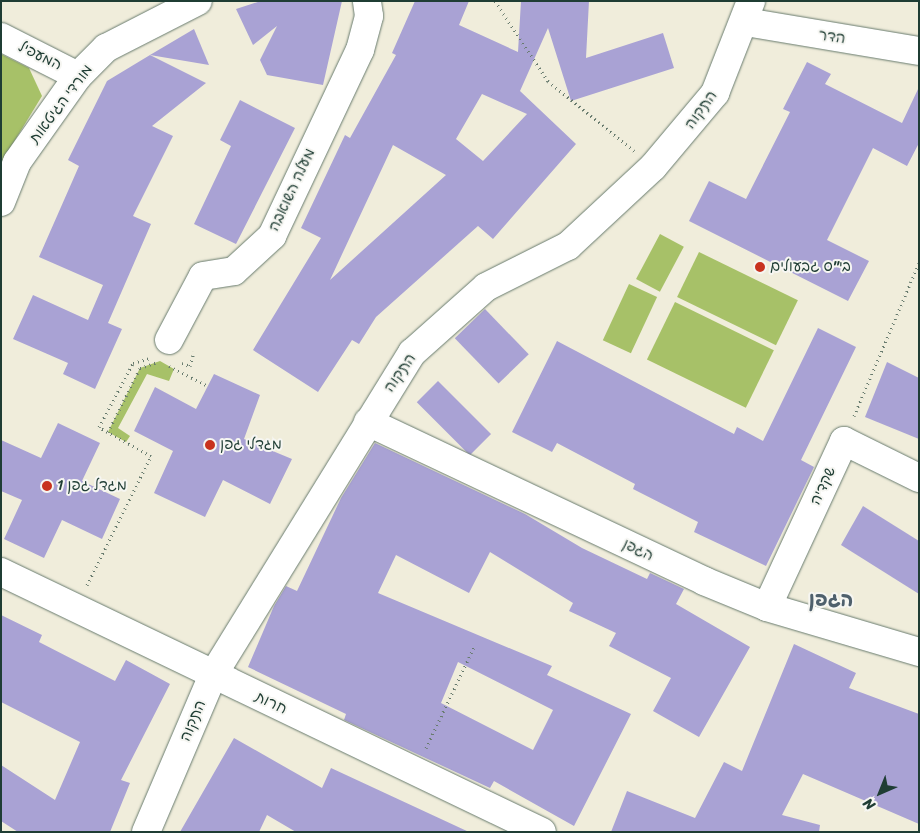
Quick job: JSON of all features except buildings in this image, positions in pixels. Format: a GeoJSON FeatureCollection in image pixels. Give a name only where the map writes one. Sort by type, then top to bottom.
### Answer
{"type":"FeatureCollection","features":[{"type":"Feature","properties":{"kind":"street","name":"מורדי הגיטאות"},"geometry":{"type":"LineString","coordinates":[[1,202],[17,162],[78,76],[106,48],[198,1]]}},
{"type":"Feature","properties":{"kind":"street","name":"מעלה השואבה"},"geometry":{"type":"LineString","coordinates":[[168,352],[203,276],[234,271],[272,236],[360,50],[369,16],[367,1]]}},
{"type":"Feature","properties":{"kind":"street","name":"התקוה"},"geometry":{"type":"LineString","coordinates":[[146,832],[212,676],[412,353],[486,287],[568,246],[653,167],[715,93],[748,12]]}},
{"type":"Feature","properties":{"kind":"street","name":"הדר"},"geometry":{"type":"LineString","coordinates":[[748,12],[919,51]]}},
{"type":"Feature","properties":{"kind":"street","name":"המעפיל"},"geometry":{"type":"LineString","coordinates":[[1,37],[78,76]]}},
{"type":"Feature","properties":{"kind":"street","name":"הגפן"},"geometry":{"type":"LineString","coordinates":[[368,422],[767,607],[919,652]]}},
{"type":"Feature","properties":{"kind":"street"},"geometry":{"type":"LineString","coordinates":[[844,441],[919,478]]}},
{"type":"Feature","properties":{"kind":"street","name":"שקדיה"},"geometry":{"type":"LineString","coordinates":[[767,607],[844,441]]}},
{"type":"Feature","properties":{"kind":"street","name":"חרות"},"geometry":{"type":"LineString","coordinates":[[1,572],[212,676],[542,832]]}},
{"type":"Feature","properties":{"kind":"path"},"geometry":{"type":"LineString","coordinates":[[495,1],[548,81],[653,167]]}},
{"type":"Feature","properties":{"kind":"path"},"geometry":{"type":"LineString","coordinates":[[844,441],[919,263]]}},
{"type":"Feature","properties":{"kind":"path"},"geometry":{"type":"LineString","coordinates":[[76,608],[151,456],[100,427],[133,363],[168,352],[195,352],[190,366],[168,352]]}},
{"type":"Feature","properties":{"kind":"path"},"geometry":{"type":"LineString","coordinates":[[108,432],[140,368],[160,361],[208,386]]}},
{"type":"Feature","properties":{"kind":"path"},"geometry":{"type":"LineString","coordinates":[[414,771],[475,645]]}},
{"type":"Feature","properties":{"kind":"green space"},"geometry":{"type":"Polygon","coordinates":[[[1,54],[29,68],[42,96],[1,163],[1,54]]]}},
{"type":"Feature","properties":{"kind":"green space"},"geometry":{"type":"Polygon","coordinates":[[[660,234],[684,247],[660,292],[636,279],[660,234]]]}},
{"type":"Feature","properties":{"kind":"green space"},"geometry":{"type":"Polygon","coordinates":[[[699,252],[798,300],[776,345],[677,297],[699,252]]]}},
{"type":"Feature","properties":{"kind":"green space"},"geometry":{"type":"Polygon","coordinates":[[[629,284],[657,297],[631,353],[603,340],[629,284]]]}},
{"type":"Feature","properties":{"kind":"green space"},"geometry":{"type":"Polygon","coordinates":[[[675,302],[774,350],[746,408],[647,360],[675,302]]]}},
{"type":"Feature","properties":{"kind":"green space"},"geometry":{"type":"Polygon","coordinates":[[[160,361],[174,369],[169,381],[147,374],[118,428],[130,436],[126,442],[108,432],[140,368],[160,361]]]}},
{"type":"Feature","properties":{"kind":"place","name":"בי\"ס גבעולים"},"geometry":{"type":"Point","coordinates":[760,267]}},
{"type":"Feature","properties":{"kind":"place","name":"מגדלי גפן"},"geometry":{"type":"Point","coordinates":[210,445]}},
{"type":"Feature","properties":{"kind":"place","name":"מגדל גפן 1"},"geometry":{"type":"Point","coordinates":[47,486]}},
{"type":"Feature","properties":{"kind":"district","name":"הגפן"},"geometry":{"type":"Point","coordinates":[831,599]}}]}
